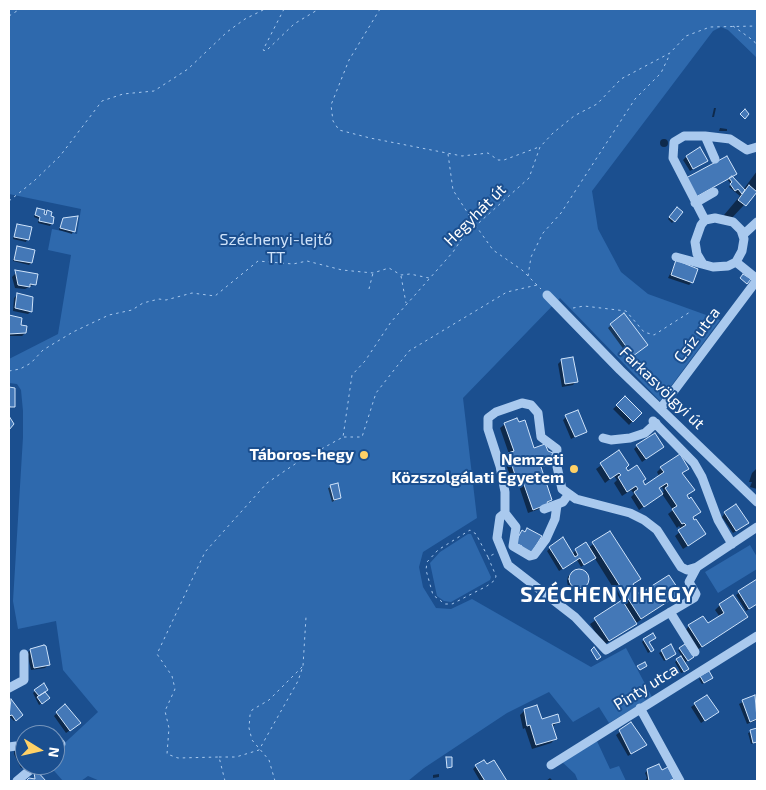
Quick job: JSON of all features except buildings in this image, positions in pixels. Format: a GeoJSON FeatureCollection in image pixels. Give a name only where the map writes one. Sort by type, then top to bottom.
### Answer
{"type":"FeatureCollection","features":[{"type":"Feature","properties":{"kind":"street"},"geometry":{"type":"LineString","coordinates":[[705,136],[715,159]]}},
{"type":"Feature","properties":{"kind":"street"},"geometry":{"type":"LineString","coordinates":[[705,220],[673,158],[674,142],[679,137],[705,136],[730,139],[747,150],[757,147]]}},
{"type":"Feature","properties":{"kind":"street"},"geometry":{"type":"LineString","coordinates":[[695,203],[714,192]]}},
{"type":"Feature","properties":{"kind":"street"},"geometry":{"type":"LineString","coordinates":[[676,257],[703,264],[719,267],[736,262],[744,246],[744,234],[738,226],[729,220],[715,218],[705,220],[698,230],[695,242],[699,260],[703,264]]}},
{"type":"Feature","properties":{"kind":"street"},"geometry":{"type":"LineString","coordinates":[[744,234],[757,222]]}},
{"type":"Feature","properties":{"kind":"street"},"geometry":{"type":"LineString","coordinates":[[736,262],[757,279]]}},
{"type":"Feature","properties":{"kind":"street","name":"Csíz utca"},"geometry":{"type":"LineString","coordinates":[[661,408],[757,279]]}},
{"type":"Feature","properties":{"kind":"street","name":"Farkasvölgyi út"},"geometry":{"type":"LineString","coordinates":[[547,295],[620,370],[757,502]]}},
{"type":"Feature","properties":{"kind":"street"},"geometry":{"type":"LineString","coordinates":[[557,505],[552,526],[534,555],[530,556],[513,546],[516,527],[506,513],[504,478],[488,429],[488,418],[496,412],[522,403],[531,405],[538,413],[541,436],[557,449],[557,469],[562,490],[568,495],[637,516],[657,530],[682,567],[690,570],[697,567],[757,528]]}},
{"type":"Feature","properties":{"kind":"street"},"geometry":{"type":"LineString","coordinates":[[603,438],[611,440],[630,438],[645,433],[657,425],[672,419]]}},
{"type":"Feature","properties":{"kind":"street"},"geometry":{"type":"LineString","coordinates":[[657,425],[694,463],[702,477],[718,520],[732,544]]}},
{"type":"Feature","properties":{"kind":"street"},"geometry":{"type":"LineString","coordinates":[[544,509],[557,505],[568,495]]}},
{"type":"Feature","properties":{"kind":"street"},"geometry":{"type":"LineString","coordinates":[[506,513],[500,517],[497,532],[502,551],[514,571],[575,617],[606,650],[696,596],[689,584],[697,567]]}},
{"type":"Feature","properties":{"kind":"street"},"geometry":{"type":"LineString","coordinates":[[670,612],[695,652]]}},
{"type":"Feature","properties":{"kind":"street","name":"Pinty utca"},"geometry":{"type":"LineString","coordinates":[[551,765],[757,636]]}},
{"type":"Feature","properties":{"kind":"street"},"geometry":{"type":"LineString","coordinates":[[9,688],[24,680],[24,654]]}},
{"type":"Feature","properties":{"kind":"street"},"geometry":{"type":"LineString","coordinates":[[640,708],[680,781]]}},
{"type":"Feature","properties":{"kind":"path"},"geometry":{"type":"LineString","coordinates":[[9,16],[20,9]]}},
{"type":"Feature","properties":{"kind":"path"},"geometry":{"type":"LineString","coordinates":[[9,201],[34,181],[60,156],[102,101],[123,94],[154,91],[188,69],[227,32],[245,19],[265,9]]}},
{"type":"Feature","properties":{"kind":"path"},"geometry":{"type":"LineString","coordinates":[[284,9],[263,50],[266,51],[294,24],[320,9]]}},
{"type":"Feature","properties":{"kind":"path"},"geometry":{"type":"LineString","coordinates":[[380,9],[349,60],[331,106],[333,121],[339,130],[462,156],[488,154],[498,160],[504,160],[540,147]]}},
{"type":"Feature","properties":{"kind":"path"},"geometry":{"type":"LineString","coordinates":[[731,25],[754,41],[757,46]]}},
{"type":"Feature","properties":{"kind":"path","name":"Hegyhát út"},"geometry":{"type":"LineString","coordinates":[[343,437],[352,375],[365,361],[372,348],[406,304],[463,237],[529,178],[540,147],[574,116],[597,104],[621,79],[670,53],[686,36],[710,27],[731,25],[757,26]]}},
{"type":"Feature","properties":{"kind":"path"},"geometry":{"type":"LineString","coordinates":[[528,276],[530,257],[539,240],[561,213],[635,99],[661,73],[670,53]]}},
{"type":"Feature","properties":{"kind":"path"},"geometry":{"type":"LineString","coordinates":[[448,153],[453,190],[476,226],[493,250],[528,276],[547,295]]}},
{"type":"Feature","properties":{"kind":"path"},"geometry":{"type":"LineString","coordinates":[[9,371],[20,369],[31,363],[44,350],[73,332],[109,315],[132,310],[143,303],[159,299],[166,300],[192,294],[215,296],[258,261],[294,264],[307,261],[342,270],[373,273],[390,268],[401,275],[410,274],[429,278]]}},
{"type":"Feature","properties":{"kind":"path"},"geometry":{"type":"LineString","coordinates":[[369,289],[373,273]]}},
{"type":"Feature","properties":{"kind":"path"},"geometry":{"type":"LineString","coordinates":[[401,275],[406,304]]}},
{"type":"Feature","properties":{"kind":"path"},"geometry":{"type":"LineString","coordinates":[[306,617],[303,666],[298,681],[259,750],[236,757],[178,758],[167,754],[169,728],[165,711],[175,689],[168,669],[158,658],[157,649],[205,552],[267,483],[298,462],[343,437],[362,437],[376,393],[409,351],[507,292],[537,285]]}},
{"type":"Feature","properties":{"kind":"path"},"geometry":{"type":"LineString","coordinates":[[562,310],[584,306],[626,311],[644,332],[654,335],[690,312]]}},
{"type":"Feature","properties":{"kind":"path"},"geometry":{"type":"LineString","coordinates":[[470,530],[476,534],[488,557],[496,576],[495,580],[487,586],[452,604],[445,604],[433,595],[426,570],[427,562],[438,550],[470,530]]}},
{"type":"Feature","properties":{"kind":"path"},"geometry":{"type":"LineString","coordinates":[[488,557],[502,551]]}},
{"type":"Feature","properties":{"kind":"path"},"geometry":{"type":"LineString","coordinates":[[275,781],[269,760],[252,740],[249,728],[252,710],[269,700],[303,666]]}},
{"type":"Feature","properties":{"kind":"path"},"geometry":{"type":"LineString","coordinates":[[219,757],[225,781]]}},
{"type":"Feature","properties":{"kind":"green space","name":"Széchenyi-lejtő TT"},"geometry":{"type":"Polygon","coordinates":[[[9,9],[757,9],[757,58],[728,30],[721,27],[713,31],[592,191],[598,229],[621,272],[648,294],[720,320],[660,401],[560,298],[463,398],[477,518],[423,552],[419,567],[423,587],[436,608],[451,609],[472,599],[591,667],[626,648],[652,697],[609,723],[599,707],[573,722],[549,692],[507,713],[424,768],[408,781],[100,781],[88,776],[81,781],[63,781],[58,775],[65,775],[65,743],[98,712],[63,670],[56,621],[18,629],[13,601],[23,411],[21,390],[17,384],[9,383],[9,359],[58,334],[71,255],[48,250],[52,229],[77,234],[81,209],[9,194],[9,9]]]}},
{"type":"Feature","properties":{"kind":"green space"},"geometry":{"type":"Polygon","coordinates":[[[468,534],[471,534],[491,577],[490,580],[451,602],[444,601],[437,596],[430,563],[440,552],[468,534]]]}},
{"type":"Feature","properties":{"kind":"green space"},"geometry":{"type":"Polygon","coordinates":[[[750,545],[757,557],[757,569],[718,593],[705,572],[750,545]]]}},
{"type":"Feature","properties":{"kind":"green space"},"geometry":{"type":"Polygon","coordinates":[[[596,739],[610,769],[619,766],[626,781],[578,781],[575,774],[561,761],[596,739]]]}},
{"type":"Feature","properties":{"kind":"place","name":"Táboros-hegy"},"geometry":{"type":"Point","coordinates":[364,455]}},
{"type":"Feature","properties":{"kind":"place","name":"Nemzeti Közszolgálati Egyetem"},"geometry":{"type":"Point","coordinates":[574,469]}},
{"type":"Feature","properties":{"kind":"district","name":"SZÉCHENYIHEGY"},"geometry":{"type":"Point","coordinates":[608,595]}}]}
